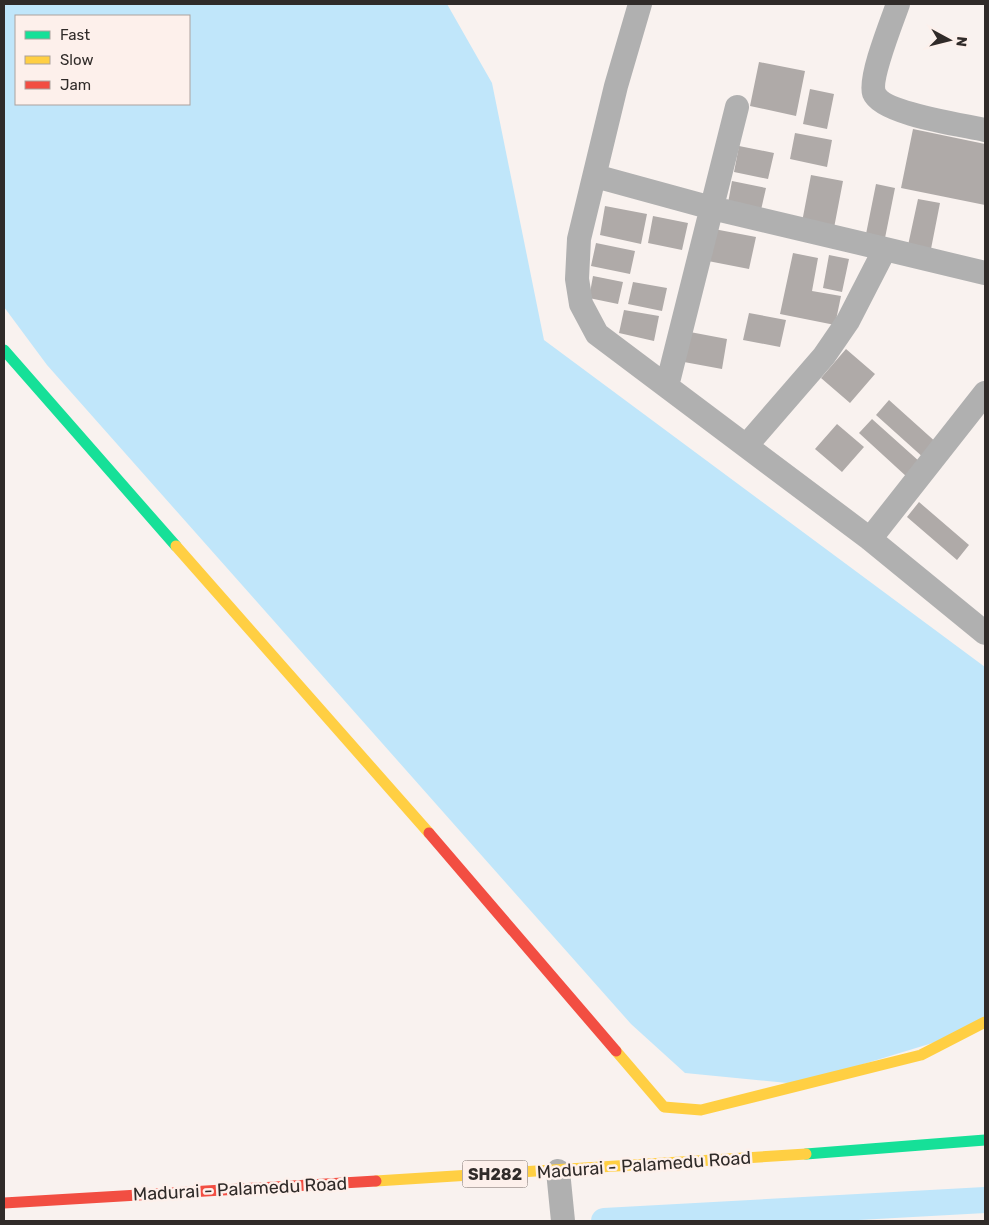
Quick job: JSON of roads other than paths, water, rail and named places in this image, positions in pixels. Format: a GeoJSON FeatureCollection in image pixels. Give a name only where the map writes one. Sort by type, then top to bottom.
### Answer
{"type":"FeatureCollection","features":[{"type":"Feature","properties":{"kind":"street"},"geometry":{"type":"LineString","coordinates":[[640,4],[616,86],[579,239],[577,279],[581,304],[597,334],[870,539],[985,633]]}},
{"type":"Feature","properties":{"kind":"street"},"geometry":{"type":"LineString","coordinates":[[898,4],[874,76],[874,93],[881,101],[895,109],[985,130]]}},
{"type":"Feature","properties":{"kind":"street"},"geometry":{"type":"LineString","coordinates":[[667,386],[737,107]]}},
{"type":"Feature","properties":{"kind":"street"},"geometry":{"type":"LineString","coordinates":[[595,176],[712,208],[985,273]]}},
{"type":"Feature","properties":{"kind":"street"},"geometry":{"type":"LineString","coordinates":[[746,446],[824,356],[848,321],[885,249]]}},
{"type":"Feature","properties":{"kind":"street"},"geometry":{"type":"LineString","coordinates":[[4,350],[470,880],[664,1107],[701,1110],[921,1055],[985,1022]]}},
{"type":"Feature","properties":{"kind":"street"},"geometry":{"type":"LineString","coordinates":[[870,539],[985,393]]}},
{"type":"Feature","properties":{"kind":"street","name":"Madurai - Palamedu Road"},"geometry":{"type":"LineString","coordinates":[[4,1203],[558,1172],[985,1140]]}},
{"type":"Feature","properties":{"kind":"street"},"geometry":{"type":"LineString","coordinates":[[558,1172],[563,1221]]}},
{"type":"Feature","properties":{"kind":"water"},"geometry":{"type":"Polygon","coordinates":[[[4,4],[447,4],[492,83],[544,340],[985,667],[985,1027],[798,1084],[685,1073],[631,1024],[47,365],[4,307],[4,4]]]}},
{"type":"Feature","properties":{"kind":"waterway"},"geometry":{"type":"LineString","coordinates":[[604,1221],[985,1200]]}}]}
